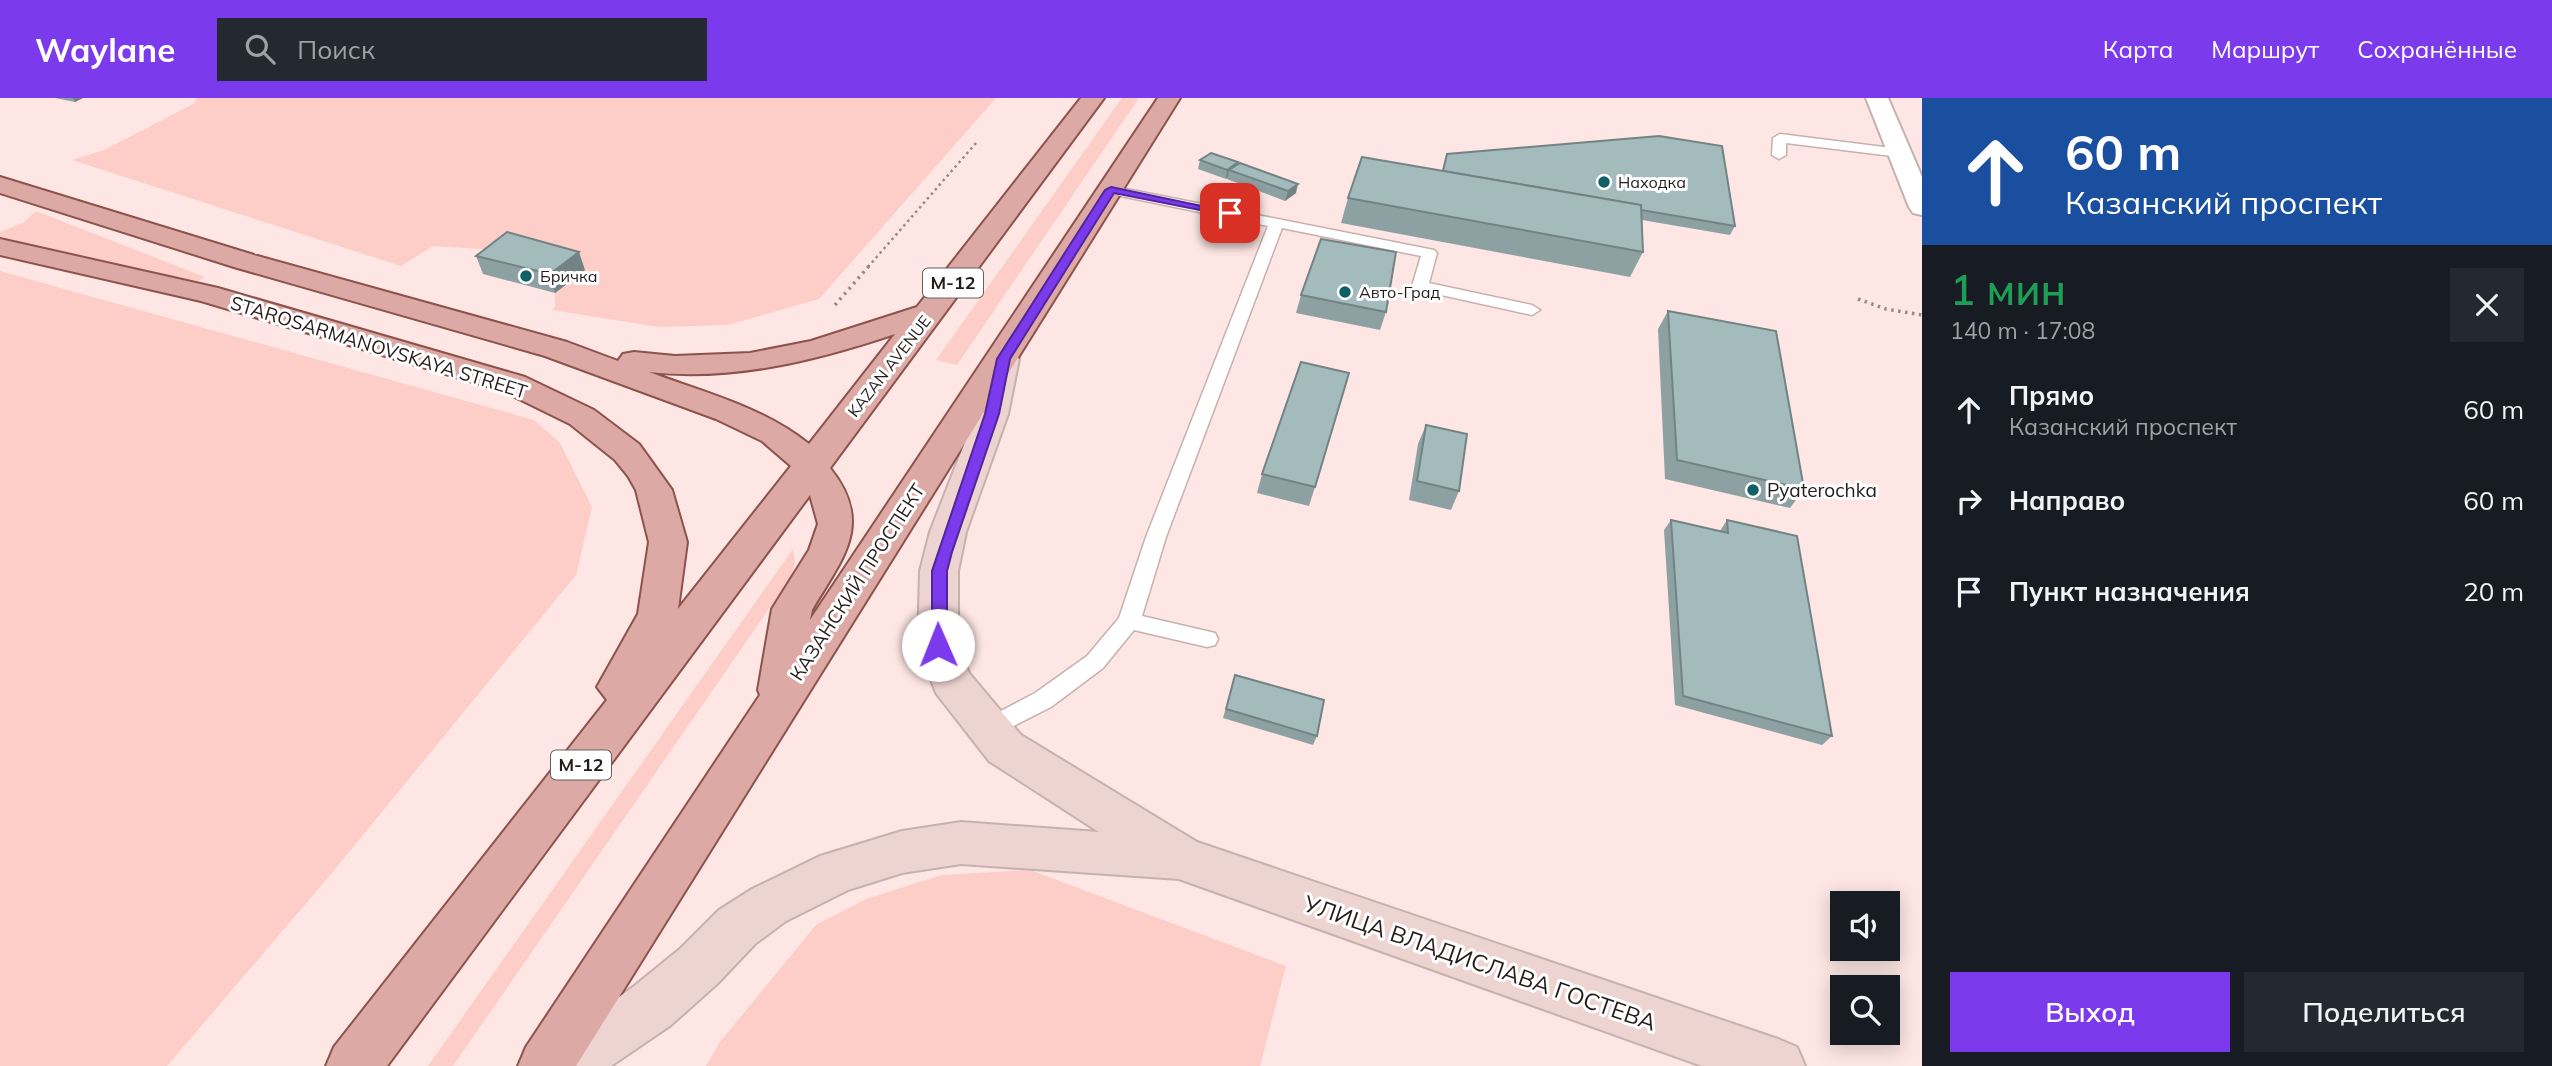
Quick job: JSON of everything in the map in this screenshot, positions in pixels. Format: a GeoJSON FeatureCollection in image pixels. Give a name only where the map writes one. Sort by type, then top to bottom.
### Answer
{"type":"FeatureCollection","features":[{"type":"Feature","properties":{"kind":"main road","name":"KAZAN AVENUE"},"geometry":{"type":"LineString","coordinates":[[811,466],[1093,98]]}},
{"type":"Feature","properties":{"kind":"main road","name":"КАЗАНСКИЙ ПРОСПЕКТ"},"geometry":{"type":"LineString","coordinates":[[545,1066],[1169,98]]}},
{"type":"Feature","properties":{"kind":"main road"},"geometry":{"type":"LineString","coordinates":[[3,194],[556,349],[744,418],[789,444],[811,466],[826,487],[836,524],[827,552],[792,609],[777,703]]}},
{"type":"Feature","properties":{"kind":"main road","name":"STAROSARMANOVSKAYA STREET"},"geometry":{"type":"LineString","coordinates":[[0,247],[208,294],[514,384],[582,417],[627,452],[654,490],[663,516],[668,542],[664,585],[657,614],[563,789]]}},
{"type":"Feature","properties":{"kind":"main road"},"geometry":{"type":"LineString","coordinates":[[556,349],[677,367],[752,364],[830,347],[931,312]]}},
{"type":"Feature","properties":{"kind":"main road","name":"УЛИЦА ВЛАДИСЛАВА ГОСТЕВА"},"geometry":{"type":"LineString","coordinates":[[1003,359],[992,414],[948,532],[939,571],[938,645],[951,681],[1005,748],[1182,859],[1777,1066]]}},
{"type":"Feature","properties":{"kind":"main road","name":"М-12"},"geometry":{"type":"LineString","coordinates":[[352,1066],[811,466]]}},
{"type":"Feature","properties":{"kind":"main road","name":"УЛИЦА ВЛАДИСЛАВА ГОСТЕВА"},"geometry":{"type":"LineString","coordinates":[[559,1066],[606,1039],[652,1006],[737,927],[769,905],[837,871],[902,852],[961,844],[1182,859]]}},
{"type":"Feature","properties":{"kind":"street"},"geometry":{"type":"LineString","coordinates":[[1877,98],[1922,207]]}},
{"type":"Feature","properties":{"kind":"lane"},"geometry":{"type":"LineString","coordinates":[[1779,155],[1780,138],[1900,153]]}},
{"type":"Feature","properties":{"kind":"lane"},"geometry":{"type":"LineString","coordinates":[[1111,190],[1429,253],[1420,286],[1532,310]]}},
{"type":"Feature","properties":{"kind":"lane"},"geometry":{"type":"LineString","coordinates":[[988,729],[1043,699],[1095,662],[1129,621],[1156,537],[1277,222]]}},
{"type":"Feature","properties":{"kind":"lane"},"geometry":{"type":"LineString","coordinates":[[1129,621],[1207,639]]}},
{"type":"Feature","properties":{"kind":"path"},"geometry":{"type":"LineString","coordinates":[[833,308],[976,143]]}},
{"type":"Feature","properties":{"kind":"path"},"geometry":{"type":"LineString","coordinates":[[1858,299],[1886,309],[1922,315]]}},
{"type":"Feature","properties":{"kind":"shaded area"},"geometry":{"type":"Polygon","coordinates":[[[196,98],[996,98],[819,299],[728,325],[659,327],[552,310],[555,307],[555,293],[584,270],[513,251],[433,246],[401,266],[72,160],[104,150],[195,103],[196,98]]]}},
{"type":"Feature","properties":{"kind":"shaded area"},"geometry":{"type":"Polygon","coordinates":[[[1122,98],[1139,98],[957,365],[936,360],[1122,98]]]}},
{"type":"Feature","properties":{"kind":"shaded area"},"geometry":{"type":"Polygon","coordinates":[[[36,211],[205,277],[198,281],[10,247],[0,240],[0,232],[23,223],[36,211]]]}},
{"type":"Feature","properties":{"kind":"shaded area"},"geometry":{"type":"Polygon","coordinates":[[[0,271],[534,420],[560,443],[592,507],[576,575],[331,874],[167,1066],[0,1066],[0,271]]]}},
{"type":"Feature","properties":{"kind":"shaded area"},"geometry":{"type":"Polygon","coordinates":[[[793,549],[795,562],[791,577],[453,1066],[428,1066],[793,549]]]}},
{"type":"Feature","properties":{"kind":"shaded area"},"geometry":{"type":"Polygon","coordinates":[[[1030,870],[1286,966],[1260,1066],[706,1066],[720,1042],[816,925],[866,899],[942,875],[1030,870]]]}},
{"type":"Feature","properties":{"kind":"building"},"geometry":{"type":"Polygon","coordinates":[[[1659,136],[1722,146],[1735,226],[1641,210],[1641,205],[1443,171],[1447,154],[1659,136]]]}},
{"type":"Feature","properties":{"kind":"building"},"geometry":{"type":"Polygon","coordinates":[[[1211,153],[1238,162],[1227,170],[1200,160],[1211,153]]]}},
{"type":"Feature","properties":{"kind":"building"},"geometry":{"type":"Polygon","coordinates":[[[1362,157],[1641,205],[1643,252],[1348,198],[1362,157]]]}},
{"type":"Feature","properties":{"kind":"building"},"geometry":{"type":"Polygon","coordinates":[[[1240,163],[1298,184],[1288,191],[1229,170],[1240,163]]]}},
{"type":"Feature","properties":{"kind":"building"},"geometry":{"type":"Polygon","coordinates":[[[507,232],[579,252],[550,274],[476,256],[507,232]]]}},
{"type":"Feature","properties":{"kind":"building"},"geometry":{"type":"Polygon","coordinates":[[[1321,239],[1396,252],[1386,312],[1301,295],[1321,239]]]}},
{"type":"Feature","properties":{"kind":"building"},"geometry":{"type":"Polygon","coordinates":[[[1668,311],[1776,331],[1804,489],[1677,460],[1668,311]]]}},
{"type":"Feature","properties":{"kind":"building"},"geometry":{"type":"Polygon","coordinates":[[[1301,362],[1349,373],[1315,487],[1262,474],[1301,362]]]}},
{"type":"Feature","properties":{"kind":"building"},"geometry":{"type":"Polygon","coordinates":[[[1426,425],[1467,434],[1459,491],[1417,481],[1426,425]]]}},
{"type":"Feature","properties":{"kind":"building"},"geometry":{"type":"Polygon","coordinates":[[[1671,520],[1728,533],[1727,520],[1797,536],[1832,736],[1683,696],[1671,520]]]}},
{"type":"Feature","properties":{"kind":"building"},"geometry":{"type":"Polygon","coordinates":[[[1235,675],[1324,700],[1317,736],[1226,709],[1235,675]]]}},
{"type":"Feature","properties":{"kind":"place","name":"Находка"},"geometry":{"type":"Point","coordinates":[1604,182]}},
{"type":"Feature","properties":{"kind":"place","name":"Бричка"},"geometry":{"type":"Point","coordinates":[526,276]}},
{"type":"Feature","properties":{"kind":"place","name":"Авто-Град"},"geometry":{"type":"Point","coordinates":[1345,292]}},
{"type":"Feature","properties":{"kind":"place","name":"Pyaterochka"},"geometry":{"type":"Point","coordinates":[1753,490]}},
{"type":"Feature","properties":{"kind":"route"},"geometry":{"type":"LineString","coordinates":[[938,645],[939,571],[948,532],[992,414],[1003,359],[1111,190],[1230,213]]}}]}
